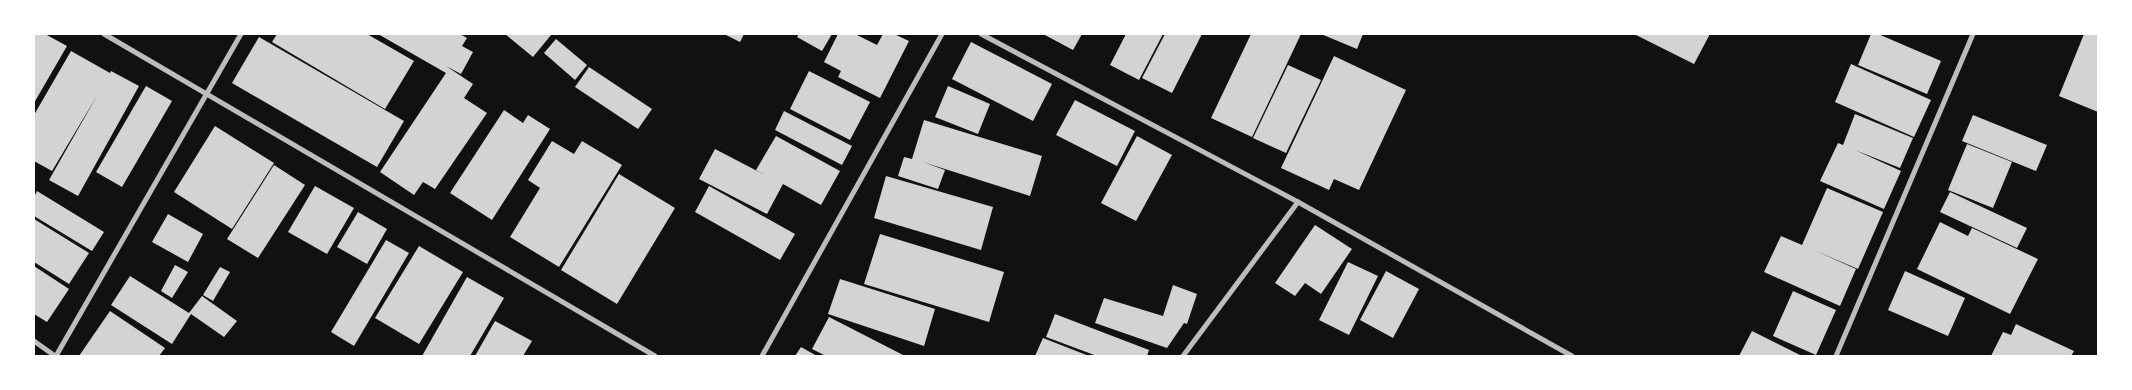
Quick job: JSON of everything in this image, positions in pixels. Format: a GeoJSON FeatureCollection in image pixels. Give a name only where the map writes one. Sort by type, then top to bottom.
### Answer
{"type":"FeatureCollection","features":[{"type":"Feature","properties":{"kind":"street"},"geometry":{"type":"LineString","coordinates":[[104,34],[655,356]]}},
{"type":"Feature","properties":{"kind":"street"},"geometry":{"type":"LineString","coordinates":[[34,340],[55,356],[241,34]]}},
{"type":"Feature","properties":{"kind":"street"},"geometry":{"type":"LineString","coordinates":[[762,356],[942,34]]}},
{"type":"Feature","properties":{"kind":"street"},"geometry":{"type":"LineString","coordinates":[[981,34],[1298,202],[1572,356]]}},
{"type":"Feature","properties":{"kind":"street"},"geometry":{"type":"LineString","coordinates":[[1836,356],[1973,34]]}},
{"type":"Feature","properties":{"kind":"street"},"geometry":{"type":"LineString","coordinates":[[1183,356],[1298,202]]}},
{"type":"Feature","properties":{"kind":"building"},"geometry":{"type":"Polygon","coordinates":[[[34,34],[45,34],[67,46],[34,103],[34,34]]]}},
{"type":"Feature","properties":{"kind":"building"},"geometry":{"type":"Polygon","coordinates":[[[277,34],[367,34],[414,61],[385,109],[272,42],[277,34]]]}},
{"type":"Feature","properties":{"kind":"building"},"geometry":{"type":"Polygon","coordinates":[[[378,34],[460,34],[467,38],[462,46],[473,52],[461,74],[446,66],[473,84],[464,98],[487,113],[435,189],[423,182],[414,195],[380,172],[446,73],[378,34]]]}},
{"type":"Feature","properties":{"kind":"building"},"geometry":{"type":"Polygon","coordinates":[[[505,34],[549,34],[551,35],[533,57],[505,34]]]}},
{"type":"Feature","properties":{"kind":"building"},"geometry":{"type":"Polygon","coordinates":[[[724,34],[744,34],[740,42],[724,34]]]}},
{"type":"Feature","properties":{"kind":"building"},"geometry":{"type":"Polygon","coordinates":[[[799,34],[832,34],[822,51],[797,37],[799,34]]]}},
{"type":"Feature","properties":{"kind":"building"},"geometry":{"type":"Polygon","coordinates":[[[838,34],[855,34],[877,45],[883,34],[894,34],[909,41],[880,98],[838,77],[841,71],[824,62],[838,34]]]}},
{"type":"Feature","properties":{"kind":"building"},"geometry":{"type":"Polygon","coordinates":[[[1043,34],[1082,34],[1073,50],[1043,34]]]}},
{"type":"Feature","properties":{"kind":"building"},"geometry":{"type":"Polygon","coordinates":[[[1126,34],[1163,34],[1139,80],[1110,65],[1126,34]]]}},
{"type":"Feature","properties":{"kind":"building"},"geometry":{"type":"Polygon","coordinates":[[[1165,34],[1202,34],[1172,93],[1142,78],[1165,34]]]}},
{"type":"Feature","properties":{"kind":"building"},"geometry":{"type":"Polygon","coordinates":[[[1251,34],[1301,34],[1252,137],[1211,118],[1251,34]]]}},
{"type":"Feature","properties":{"kind":"building"},"geometry":{"type":"Polygon","coordinates":[[[1321,34],[1363,34],[1357,49],[1321,34]]]}},
{"type":"Feature","properties":{"kind":"building"},"geometry":{"type":"Polygon","coordinates":[[[1634,34],[1710,34],[1694,64],[1634,34]]]}},
{"type":"Feature","properties":{"kind":"building"},"geometry":{"type":"Polygon","coordinates":[[[1871,34],[1878,34],[1941,61],[1927,94],[1858,65],[1871,34]]]}},
{"type":"Feature","properties":{"kind":"building"},"geometry":{"type":"Polygon","coordinates":[[[2084,34],[2098,34],[2098,112],[2059,96],[2084,34]]]}},
{"type":"Feature","properties":{"kind":"building"},"geometry":{"type":"Polygon","coordinates":[[[259,37],[404,121],[377,167],[232,83],[259,37]]]}},
{"type":"Feature","properties":{"kind":"building"},"geometry":{"type":"Polygon","coordinates":[[[556,39],[587,65],[575,80],[544,53],[556,39]]]}},
{"type":"Feature","properties":{"kind":"building"},"geometry":{"type":"Polygon","coordinates":[[[971,42],[1052,84],[1033,121],[952,79],[971,42]]]}},
{"type":"Feature","properties":{"kind":"building"},"geometry":{"type":"Polygon","coordinates":[[[71,51],[110,73],[111,71],[139,86],[78,196],[49,180],[98,94],[52,171],[34,161],[34,115],[71,51]]]}},
{"type":"Feature","properties":{"kind":"building"},"geometry":{"type":"Polygon","coordinates":[[[1334,56],[1406,90],[1359,190],[1334,179],[1329,190],[1281,168],[1334,56]]]}},
{"type":"Feature","properties":{"kind":"building"},"geometry":{"type":"Polygon","coordinates":[[[1851,64],[1931,100],[1914,137],[1835,102],[1851,64]]]}},
{"type":"Feature","properties":{"kind":"building"},"geometry":{"type":"Polygon","coordinates":[[[1288,65],[1321,80],[1286,153],[1253,138],[1288,65]]]}},
{"type":"Feature","properties":{"kind":"building"},"geometry":{"type":"Polygon","coordinates":[[[589,67],[652,109],[638,129],[575,87],[589,67]]]}},
{"type":"Feature","properties":{"kind":"building"},"geometry":{"type":"Polygon","coordinates":[[[809,71],[870,102],[850,140],[790,109],[809,71]]]}},
{"type":"Feature","properties":{"kind":"building"},"geometry":{"type":"Polygon","coordinates":[[[146,86],[172,101],[122,187],[96,172],[146,86]]]}},
{"type":"Feature","properties":{"kind":"building"},"geometry":{"type":"Polygon","coordinates":[[[948,86],[990,104],[978,134],[935,117],[948,86]]]}},
{"type":"Feature","properties":{"kind":"building"},"geometry":{"type":"Polygon","coordinates":[[[1075,100],[1135,131],[1117,166],[1056,135],[1075,100]]]}},
{"type":"Feature","properties":{"kind":"building"},"geometry":{"type":"Polygon","coordinates":[[[504,110],[523,123],[528,115],[550,129],[492,220],[450,193],[504,110]]]}},
{"type":"Feature","properties":{"kind":"building"},"geometry":{"type":"Polygon","coordinates":[[[784,111],[852,146],[842,165],[775,130],[784,111]]]}},
{"type":"Feature","properties":{"kind":"building"},"geometry":{"type":"Polygon","coordinates":[[[1855,114],[1913,138],[1900,168],[1855,150],[1901,171],[1884,209],[1820,181],[1838,143],[1843,145],[1855,114]]]}},
{"type":"Feature","properties":{"kind":"building"},"geometry":{"type":"Polygon","coordinates":[[[1973,115],[2047,145],[2036,171],[1962,141],[1973,115]]]}},
{"type":"Feature","properties":{"kind":"building"},"geometry":{"type":"Polygon","coordinates":[[[924,120],[1042,156],[1030,196],[923,162],[945,170],[938,189],[898,176],[904,157],[912,159],[924,120]]]}},
{"type":"Feature","properties":{"kind":"building"},"geometry":{"type":"Polygon","coordinates":[[[215,126],[274,163],[232,229],[174,192],[215,126]]]}},
{"type":"Feature","properties":{"kind":"building"},"geometry":{"type":"Polygon","coordinates":[[[776,136],[840,171],[821,205],[783,184],[767,214],[699,179],[715,149],[763,174],[756,170],[776,136]]]}},
{"type":"Feature","properties":{"kind":"building"},"geometry":{"type":"Polygon","coordinates":[[[1137,136],[1172,155],[1136,221],[1101,203],[1137,136]]]}},
{"type":"Feature","properties":{"kind":"building"},"geometry":{"type":"Polygon","coordinates":[[[552,141],[574,154],[582,141],[622,165],[559,267],[510,237],[540,188],[528,180],[552,141]]]}},
{"type":"Feature","properties":{"kind":"building"},"geometry":{"type":"Polygon","coordinates":[[[1967,144],[2012,162],[1993,208],[1948,190],[1967,144]]]}},
{"type":"Feature","properties":{"kind":"building"},"geometry":{"type":"Polygon","coordinates":[[[274,165],[305,185],[258,258],[227,239],[274,165]]]}},
{"type":"Feature","properties":{"kind":"building"},"geometry":{"type":"Polygon","coordinates":[[[619,174],[675,208],[617,304],[561,270],[619,174]]]}},
{"type":"Feature","properties":{"kind":"building"},"geometry":{"type":"Polygon","coordinates":[[[886,176],[993,207],[981,250],[874,218],[886,176]]]}},
{"type":"Feature","properties":{"kind":"building"},"geometry":{"type":"Polygon","coordinates":[[[315,186],[354,208],[327,254],[288,232],[315,186]]]}},
{"type":"Feature","properties":{"kind":"building"},"geometry":{"type":"Polygon","coordinates":[[[709,186],[795,234],[780,260],[695,212],[709,186]]]}},
{"type":"Feature","properties":{"kind":"building"},"geometry":{"type":"Polygon","coordinates":[[[1827,188],[1883,212],[1858,269],[1816,251],[1856,269],[1840,306],[1764,272],[1781,236],[1802,245],[1827,188]]]}},
{"type":"Feature","properties":{"kind":"building"},"geometry":{"type":"Polygon","coordinates":[[[37,191],[104,232],[92,251],[34,216],[34,197],[37,191]]]}},
{"type":"Feature","properties":{"kind":"building"},"geometry":{"type":"Polygon","coordinates":[[[1950,192],[2027,228],[2017,248],[1940,212],[1950,192]]]}},
{"type":"Feature","properties":{"kind":"building"},"geometry":{"type":"Polygon","coordinates":[[[358,212],[387,229],[367,264],[337,247],[358,212]]]}},
{"type":"Feature","properties":{"kind":"building"},"geometry":{"type":"Polygon","coordinates":[[[168,214],[203,234],[188,262],[152,242],[168,214]]]}},
{"type":"Feature","properties":{"kind":"building"},"geometry":{"type":"Polygon","coordinates":[[[34,219],[89,253],[69,284],[34,262],[34,219]]]}},
{"type":"Feature","properties":{"kind":"building"},"geometry":{"type":"Polygon","coordinates":[[[1940,222],[1968,236],[1972,228],[2038,259],[2010,314],[1917,269],[1940,222]]]}},
{"type":"Feature","properties":{"kind":"building"},"geometry":{"type":"Polygon","coordinates":[[[1315,225],[1352,249],[1321,294],[1305,283],[1295,296],[1275,283],[1315,225]]]}},
{"type":"Feature","properties":{"kind":"building"},"geometry":{"type":"Polygon","coordinates":[[[880,234],[1004,272],[989,322],[864,284],[880,234]]]}},
{"type":"Feature","properties":{"kind":"building"},"geometry":{"type":"Polygon","coordinates":[[[386,240],[409,253],[354,346],[331,332],[386,240]]]}},
{"type":"Feature","properties":{"kind":"building"},"geometry":{"type":"Polygon","coordinates":[[[419,246],[463,272],[419,344],[375,318],[419,246]]]}},
{"type":"Feature","properties":{"kind":"building"},"geometry":{"type":"Polygon","coordinates":[[[1348,262],[1378,276],[1349,335],[1319,320],[1348,262]]]}},
{"type":"Feature","properties":{"kind":"building"},"geometry":{"type":"Polygon","coordinates":[[[175,265],[188,272],[172,298],[161,291],[175,265]]]}},
{"type":"Feature","properties":{"kind":"building"},"geometry":{"type":"Polygon","coordinates":[[[34,266],[69,289],[47,322],[34,314],[34,266]]]}},
{"type":"Feature","properties":{"kind":"building"},"geometry":{"type":"Polygon","coordinates":[[[220,267],[230,272],[213,301],[203,295],[220,267]]]}},
{"type":"Feature","properties":{"kind":"building"},"geometry":{"type":"Polygon","coordinates":[[[1386,271],[1419,289],[1393,338],[1360,320],[1386,271]]]}},
{"type":"Feature","properties":{"kind":"building"},"geometry":{"type":"Polygon","coordinates":[[[1905,271],[1965,298],[1948,336],[1888,310],[1905,271]]]}},
{"type":"Feature","properties":{"kind":"building"},"geometry":{"type":"Polygon","coordinates":[[[130,276],[189,313],[202,296],[237,321],[224,337],[191,314],[172,344],[111,305],[130,276]]]}},
{"type":"Feature","properties":{"kind":"building"},"geometry":{"type":"Polygon","coordinates":[[[467,277],[504,298],[470,356],[422,356],[467,277]]]}},
{"type":"Feature","properties":{"kind":"building"},"geometry":{"type":"Polygon","coordinates":[[[840,279],[935,309],[924,346],[828,314],[840,279]]]}},
{"type":"Feature","properties":{"kind":"building"},"geometry":{"type":"Polygon","coordinates":[[[1173,285],[1197,294],[1187,324],[1184,323],[1167,348],[1095,323],[1104,298],[1163,316],[1173,285]]]}},
{"type":"Feature","properties":{"kind":"building"},"geometry":{"type":"Polygon","coordinates":[[[1793,291],[1836,310],[1816,355],[1773,336],[1793,291]]]}},
{"type":"Feature","properties":{"kind":"building"},"geometry":{"type":"Polygon","coordinates":[[[110,311],[165,348],[159,356],[79,356],[110,311]]]}},
{"type":"Feature","properties":{"kind":"building"},"geometry":{"type":"Polygon","coordinates":[[[1055,314],[1149,350],[1147,356],[1097,356],[1046,337],[1055,314]]]}},
{"type":"Feature","properties":{"kind":"building"},"geometry":{"type":"Polygon","coordinates":[[[829,317],[905,356],[826,356],[812,349],[829,317]]]}},
{"type":"Feature","properties":{"kind":"building"},"geometry":{"type":"Polygon","coordinates":[[[495,321],[532,341],[523,356],[475,356],[495,321]]]}},
{"type":"Feature","properties":{"kind":"building"},"geometry":{"type":"Polygon","coordinates":[[[2016,324],[2074,351],[2071,356],[1991,356],[2003,332],[2011,335],[2016,324]]]}},
{"type":"Feature","properties":{"kind":"building"},"geometry":{"type":"Polygon","coordinates":[[[1752,331],[1802,356],[1739,356],[1752,331]]]}},
{"type":"Feature","properties":{"kind":"building"},"geometry":{"type":"Polygon","coordinates":[[[1043,338],[1089,356],[1035,356],[1043,338]]]}},
{"type":"Feature","properties":{"kind":"building"},"geometry":{"type":"Polygon","coordinates":[[[801,347],[817,356],[795,356],[801,347]]]}}]}
